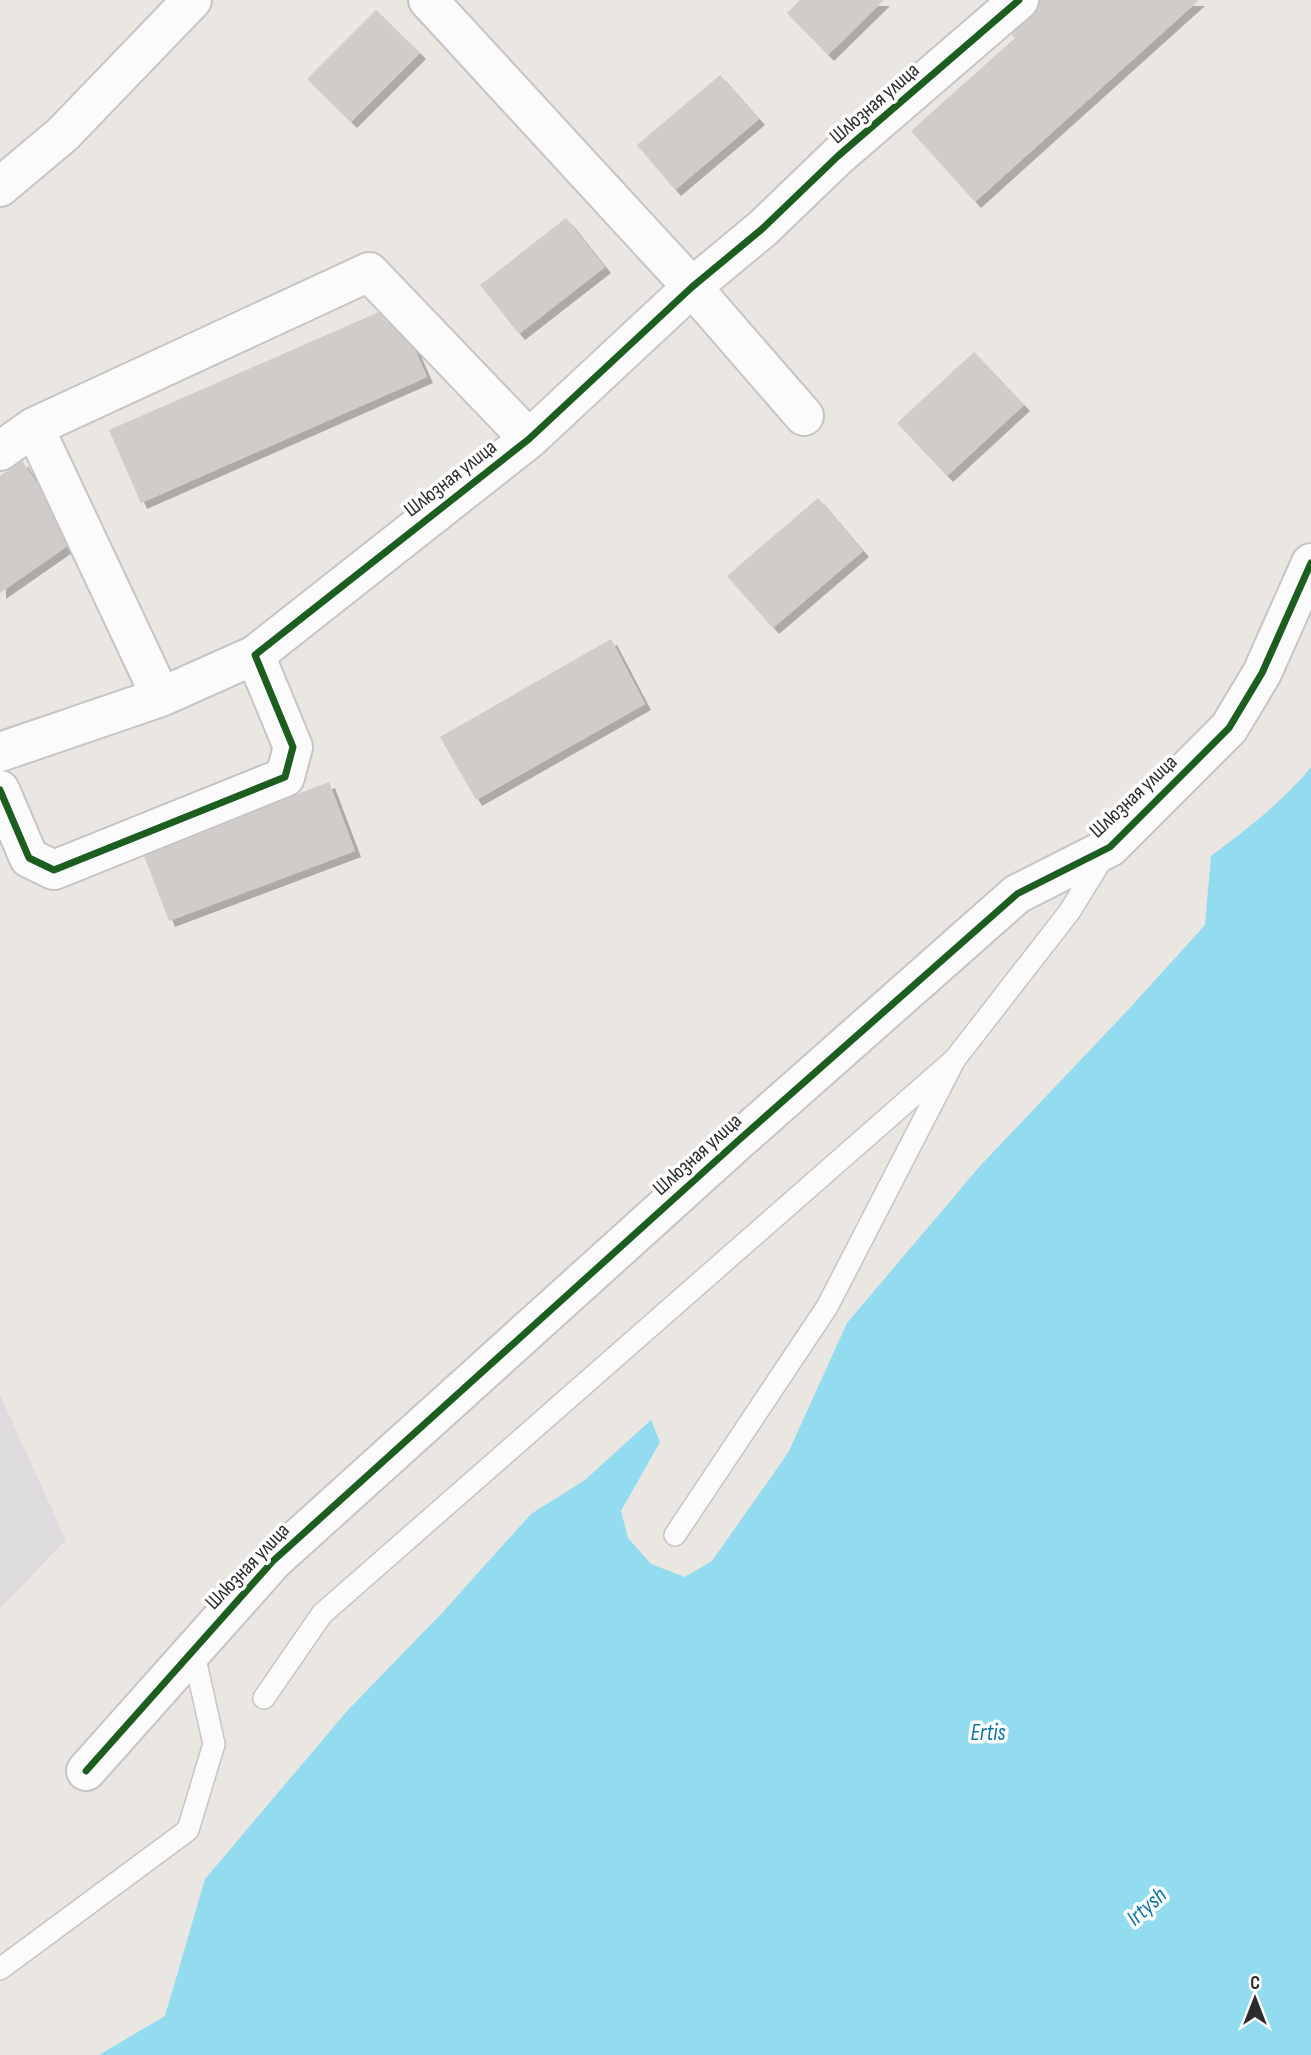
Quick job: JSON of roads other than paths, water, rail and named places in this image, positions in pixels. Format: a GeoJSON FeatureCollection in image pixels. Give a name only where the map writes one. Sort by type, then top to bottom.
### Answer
{"type":"FeatureCollection","features":[{"type":"Feature","properties":{"kind":"street"},"geometry":{"type":"LineString","coordinates":[[0,187],[63,134],[192,0]]}},
{"type":"Feature","properties":{"kind":"street"},"geometry":{"type":"LineString","coordinates":[[428,0],[692,286],[804,416]]}},
{"type":"Feature","properties":{"kind":"street","name":"Шлюзная улица"},"geometry":{"type":"LineString","coordinates":[[0,752],[161,697],[255,655],[529,439],[692,286],[762,229],[838,156],[1019,0]]}},
{"type":"Feature","properties":{"kind":"street"},"geometry":{"type":"LineString","coordinates":[[0,451],[34,427],[369,272],[529,439]]}},
{"type":"Feature","properties":{"kind":"street"},"geometry":{"type":"LineString","coordinates":[[34,427],[161,697]]}},
{"type":"Feature","properties":{"kind":"street","name":"Шлюзная улица"},"geometry":{"type":"LineString","coordinates":[[86,1771],[273,1561],[1017,894],[1110,847],[1229,728],[1262,673],[1311,563]]}},
{"type":"Feature","properties":{"kind":"street"},"geometry":{"type":"LineString","coordinates":[[0,790],[29,858],[54,870],[285,776],[293,747],[255,655]]}},
{"type":"Feature","properties":{"kind":"lane"},"geometry":{"type":"LineString","coordinates":[[676,1535],[827,1307],[955,1059],[1070,911],[1110,847]]}},
{"type":"Feature","properties":{"kind":"lane"},"geometry":{"type":"LineString","coordinates":[[264,1698],[322,1614],[955,1059]]}},
{"type":"Feature","properties":{"kind":"lane"},"geometry":{"type":"LineString","coordinates":[[0,1969],[188,1830],[214,1744],[192,1650]]}},
{"type":"Feature","properties":{"kind":"water","name":"Ertis"},"geometry":{"type":"Polygon","coordinates":[[[1311,767],[1311,2055],[99,2055],[165,2016],[205,1879],[348,1710],[442,1613],[531,1514],[585,1480],[651,1420],[660,1442],[621,1511],[628,1538],[651,1564],[685,1577],[712,1561],[788,1453],[847,1323],[980,1166],[1205,925],[1211,856],[1277,803],[1311,767]]]}},
{"type":"Feature","properties":{"kind":"water label","name":"Irtysh"},"geometry":{"type":"Point","coordinates":[1146,1906]}}]}
